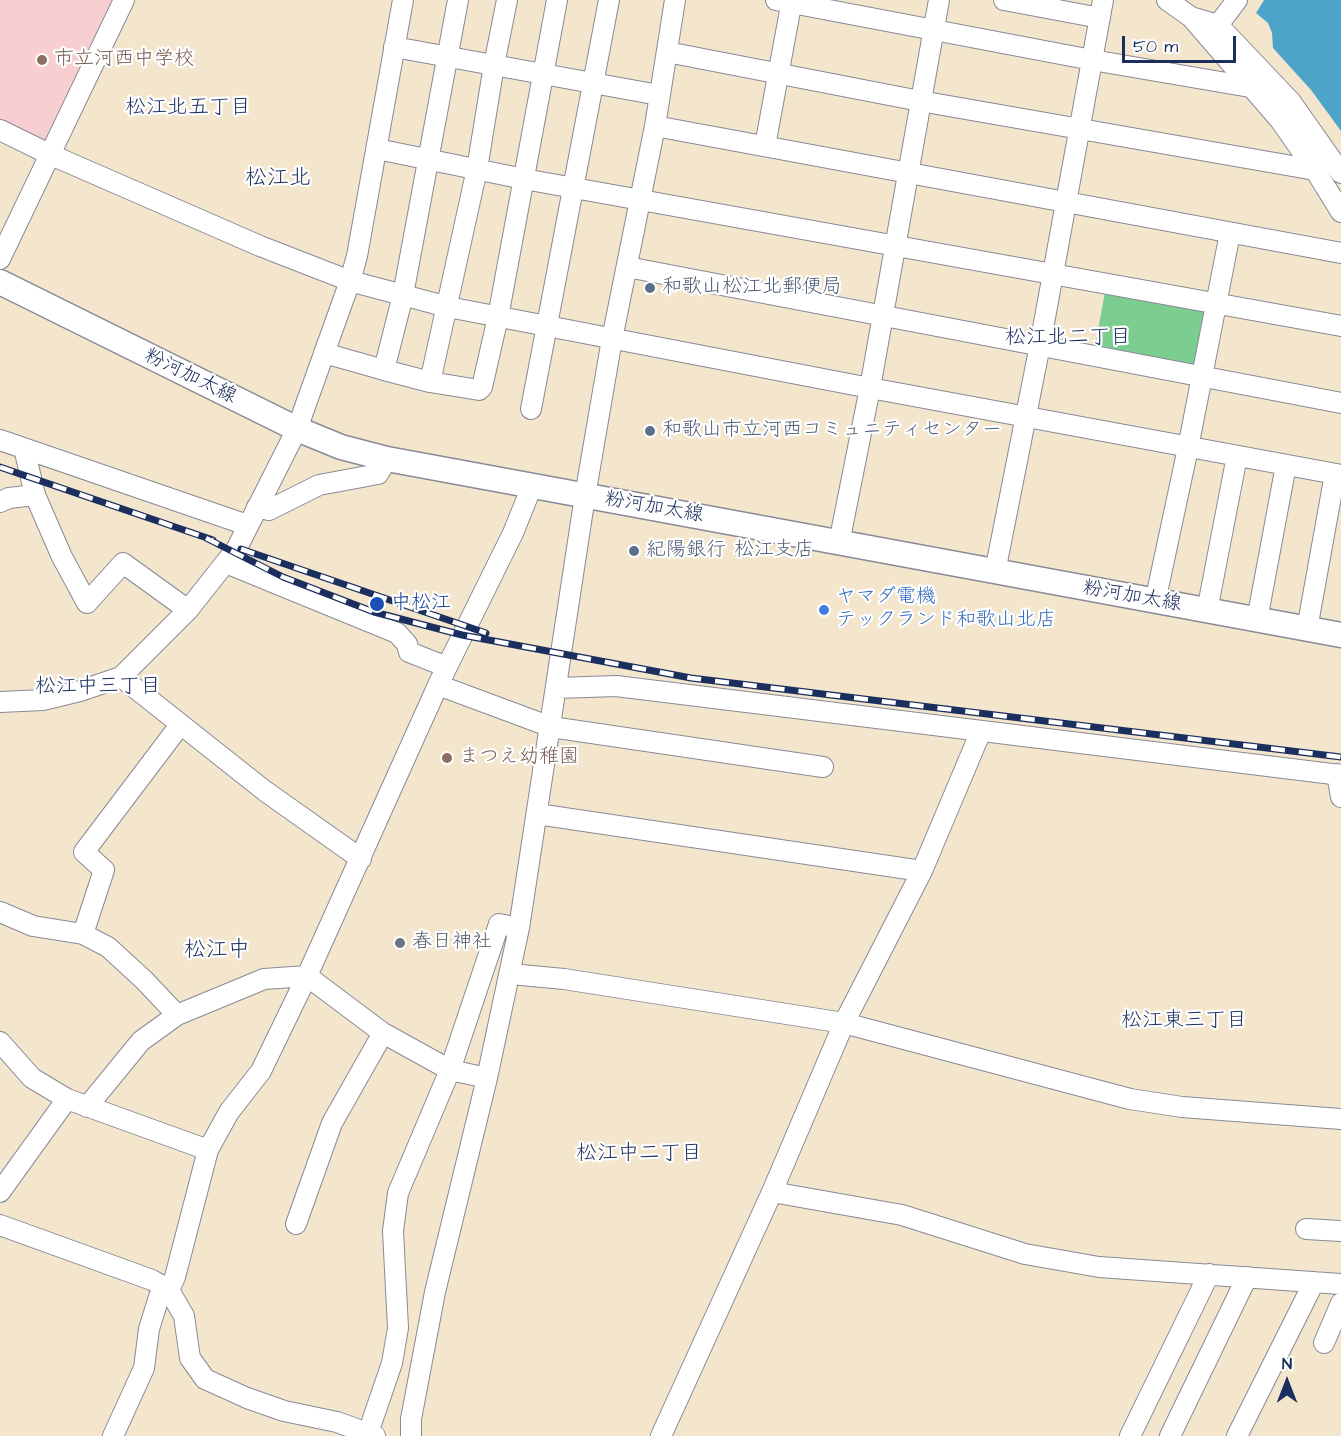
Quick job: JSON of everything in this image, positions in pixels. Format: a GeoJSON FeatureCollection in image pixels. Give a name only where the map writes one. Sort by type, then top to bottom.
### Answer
{"type":"FeatureCollection","features":[{"type":"Feature","properties":{"kind":"main road","name":"粉河加太線"},"geometry":{"type":"LineString","coordinates":[[0,282],[297,429],[341,447],[387,459],[1341,635]]}},
{"type":"Feature","properties":{"kind":"street"},"geometry":{"type":"LineString","coordinates":[[0,259],[124,0]]}},
{"type":"Feature","properties":{"kind":"street"},"geometry":{"type":"LineString","coordinates":[[0,702],[43,700],[80,691],[121,677],[188,609],[237,548],[297,429],[350,281],[357,256],[403,0]]}},
{"type":"Feature","properties":{"kind":"street"},"geometry":{"type":"LineString","coordinates":[[384,370],[403,295],[458,0]]}},
{"type":"Feature","properties":{"kind":"street"},"geometry":{"type":"LineString","coordinates":[[430,382],[477,169],[507,0]]}},
{"type":"Feature","properties":{"kind":"street"},"geometry":{"type":"LineString","coordinates":[[324,353],[430,382],[479,390],[482,387],[498,317],[557,0]]}},
{"type":"Feature","properties":{"kind":"street"},"geometry":{"type":"LineString","coordinates":[[531,409],[609,0]]}},
{"type":"Feature","properties":{"kind":"street"},"geometry":{"type":"LineString","coordinates":[[411,1436],[411,1419],[435,1292],[487,1078],[519,928],[585,496],[612,339],[654,126],[675,0]]}},
{"type":"Feature","properties":{"kind":"street"},"geometry":{"type":"LineString","coordinates":[[839,543],[870,388],[939,0]]}},
{"type":"Feature","properties":{"kind":"street"},"geometry":{"type":"LineString","coordinates":[[995,572],[1054,274],[1102,9],[1004,0]]}},
{"type":"Feature","properties":{"kind":"street"},"geometry":{"type":"LineString","coordinates":[[1167,0],[1191,17],[1280,120],[1341,212]]}},
{"type":"Feature","properties":{"kind":"street"},"geometry":{"type":"LineString","coordinates":[[1221,22],[1237,0]]}},
{"type":"Feature","properties":{"kind":"street"},"geometry":{"type":"LineString","coordinates":[[765,146],[786,1],[1092,60],[1250,87]]}},
{"type":"Feature","properties":{"kind":"street"},"geometry":{"type":"LineString","coordinates":[[1191,17],[1221,22],[1291,102],[1341,173]]}},
{"type":"Feature","properties":{"kind":"street"},"geometry":{"type":"LineString","coordinates":[[394,47],[659,96]]}},
{"type":"Feature","properties":{"kind":"street"},"geometry":{"type":"LineString","coordinates":[[667,52],[920,101],[1315,170]]}},
{"type":"Feature","properties":{"kind":"street"},"geometry":{"type":"LineString","coordinates":[[654,126],[1341,253]]}},
{"type":"Feature","properties":{"kind":"street"},"geometry":{"type":"LineString","coordinates":[[0,130],[49,154],[260,246],[350,281],[448,307],[1338,475],[1307,629]]}},
{"type":"Feature","properties":{"kind":"street"},"geometry":{"type":"LineString","coordinates":[[377,149],[894,246],[1341,326]]}},
{"type":"Feature","properties":{"kind":"street"},"geometry":{"type":"LineString","coordinates":[[1155,602],[1230,233]]}},
{"type":"Feature","properties":{"kind":"street"},"geometry":{"type":"LineString","coordinates":[[627,267],[1341,403]]}},
{"type":"Feature","properties":{"kind":"street"},"geometry":{"type":"LineString","coordinates":[[0,440],[247,525]]}},
{"type":"Feature","properties":{"kind":"street"},"geometry":{"type":"LineString","coordinates":[[24,448],[35,495],[62,557],[87,603],[123,563],[188,609]]}},
{"type":"Feature","properties":{"kind":"street"},"geometry":{"type":"LineString","coordinates":[[1207,611],[1237,456]]}},
{"type":"Feature","properties":{"kind":"street"},"geometry":{"type":"LineString","coordinates":[[257,507],[269,510],[319,485],[378,474],[387,459]]}},
{"type":"Feature","properties":{"kind":"street"},"geometry":{"type":"LineString","coordinates":[[1257,620],[1286,465]]}},
{"type":"Feature","properties":{"kind":"street"},"geometry":{"type":"LineString","coordinates":[[113,1436],[144,1368],[149,1329],[159,1297],[169,1290],[175,1277],[208,1150],[229,1112],[261,1071],[361,859],[438,685],[513,533],[532,486]]}},
{"type":"Feature","properties":{"kind":"street"},"geometry":{"type":"LineString","coordinates":[[0,502],[9,498],[35,495]]}},
{"type":"Feature","properties":{"kind":"street"},"geometry":{"type":"LineString","coordinates":[[226,563],[397,633],[407,644],[409,652],[447,667]]}},
{"type":"Feature","properties":{"kind":"street"},"geometry":{"type":"LineString","coordinates":[[121,677],[265,791],[361,859]]}},
{"type":"Feature","properties":{"kind":"street"},"geometry":{"type":"LineString","coordinates":[[438,685],[551,727],[823,767]]}},
{"type":"Feature","properties":{"kind":"street"},"geometry":{"type":"LineString","coordinates":[[557,688],[616,686],[1339,774],[1341,797]]}},
{"type":"Feature","properties":{"kind":"street"},"geometry":{"type":"LineString","coordinates":[[83,934],[104,870],[84,852],[180,724]]}},
{"type":"Feature","properties":{"kind":"street"},"geometry":{"type":"LineString","coordinates":[[661,1436],[772,1191],[844,1023],[922,871],[981,731]]}},
{"type":"Feature","properties":{"kind":"street"},"geometry":{"type":"LineString","coordinates":[[537,814],[922,871]]}},
{"type":"Feature","properties":{"kind":"street"},"geometry":{"type":"LineString","coordinates":[[0,912],[33,926],[83,934],[108,947],[177,1015]]}},
{"type":"Feature","properties":{"kind":"street"},"geometry":{"type":"LineString","coordinates":[[0,1225],[152,1280],[169,1290],[184,1316],[190,1358],[205,1378],[247,1398],[284,1411],[337,1422],[371,1434],[392,1363],[398,1328],[393,1230],[398,1192],[450,1070],[499,924],[519,928]]}},
{"type":"Feature","properties":{"kind":"street"},"geometry":{"type":"LineString","coordinates":[[510,974],[564,979],[844,1023],[1130,1099],[1182,1107],[1341,1119]]}},
{"type":"Feature","properties":{"kind":"street"},"geometry":{"type":"LineString","coordinates":[[87,1107],[141,1041],[177,1015],[264,979],[307,976],[383,1033],[450,1070],[487,1078]]}},
{"type":"Feature","properties":{"kind":"street"},"geometry":{"type":"LineString","coordinates":[[296,1224],[332,1123],[383,1033]]}},
{"type":"Feature","properties":{"kind":"street"},"geometry":{"type":"LineString","coordinates":[[0,1042],[32,1078],[67,1099],[208,1150]]}},
{"type":"Feature","properties":{"kind":"street"},"geometry":{"type":"LineString","coordinates":[[0,1192],[67,1099]]}},
{"type":"Feature","properties":{"kind":"street"},"geometry":{"type":"LineString","coordinates":[[772,1191],[902,1215],[1025,1254],[1099,1266],[1341,1284]]}},
{"type":"Feature","properties":{"kind":"street"},"geometry":{"type":"LineString","coordinates":[[1306,1228],[1341,1231]]}},
{"type":"Feature","properties":{"kind":"street"},"geometry":{"type":"LineString","coordinates":[[1134,1436],[1209,1274]]}},
{"type":"Feature","properties":{"kind":"street"},"geometry":{"type":"LineString","coordinates":[[1170,1436],[1246,1277]]}},
{"type":"Feature","properties":{"kind":"street"},"geometry":{"type":"LineString","coordinates":[[1237,1436],[1314,1282]]}},
{"type":"Feature","properties":{"kind":"street"},"geometry":{"type":"LineString","coordinates":[[1324,1343],[1341,1303]]}},
{"type":"Feature","properties":{"kind":"shaded area","name":"市立河西中学校"},"geometry":{"type":"Polygon","coordinates":[[[0,0],[113,0],[44,143],[0,121],[0,0]]]}},
{"type":"Feature","properties":{"kind":"green space"},"geometry":{"type":"Polygon","coordinates":[[[1105,292],[1203,309],[1206,313],[1197,363],[1193,367],[1095,347],[1105,292]]]}},
{"type":"Feature","properties":{"kind":"water"},"geometry":{"type":"Polygon","coordinates":[[[1264,0],[1341,0],[1341,131],[1311,90],[1273,48],[1272,33],[1268,23],[1256,13],[1264,0]]]}},
{"type":"Feature","properties":{"kind":"railway"},"geometry":{"type":"LineString","coordinates":[[0,467],[213,540]]}},
{"type":"Feature","properties":{"kind":"railway"},"geometry":{"type":"LineString","coordinates":[[206,538],[283,577],[374,612],[462,635],[691,678],[1341,757]]}},
{"type":"Feature","properties":{"kind":"railway"},"geometry":{"type":"LineString","coordinates":[[241,549],[486,633]]}},
{"type":"Feature","properties":{"kind":"place","name":"市立河西中学校"},"geometry":{"type":"Point","coordinates":[42,60]}},
{"type":"Feature","properties":{"kind":"place","name":"和歌山松江北郵便局"},"geometry":{"type":"Point","coordinates":[650,288]}},
{"type":"Feature","properties":{"kind":"place","name":"和歌山市立河西コミュニティセンター"},"geometry":{"type":"Point","coordinates":[650,431]}},
{"type":"Feature","properties":{"kind":"place","name":"紀陽銀行 松江支店"},"geometry":{"type":"Point","coordinates":[634,551]}},
{"type":"Feature","properties":{"kind":"place","name":"中松江"},"geometry":{"type":"Point","coordinates":[377,604]}},
{"type":"Feature","properties":{"kind":"place","name":"ヤマダ電機 テックランド和歌山北店"},"geometry":{"type":"Point","coordinates":[824,610]}},
{"type":"Feature","properties":{"kind":"place","name":"まつえ幼稚園"},"geometry":{"type":"Point","coordinates":[447,758]}},
{"type":"Feature","properties":{"kind":"place","name":"春日神社"},"geometry":{"type":"Point","coordinates":[400,943]}},
{"type":"Feature","properties":{"kind":"district","name":"松江北五丁目"},"geometry":{"type":"Point","coordinates":[188,109]}},
{"type":"Feature","properties":{"kind":"district","name":"松江北"},"geometry":{"type":"Point","coordinates":[278,179]}},
{"type":"Feature","properties":{"kind":"district","name":"松江北二丁目"},"geometry":{"type":"Point","coordinates":[1068,339]}},
{"type":"Feature","properties":{"kind":"district","name":"松江中三丁目"},"geometry":{"type":"Point","coordinates":[98,688]}},
{"type":"Feature","properties":{"kind":"district","name":"松江中"},"geometry":{"type":"Point","coordinates":[217,951]}},
{"type":"Feature","properties":{"kind":"district","name":"松江東三丁目"},"geometry":{"type":"Point","coordinates":[1184,1022]}},
{"type":"Feature","properties":{"kind":"district","name":"松江中二丁目"},"geometry":{"type":"Point","coordinates":[639,1155]}}]}
